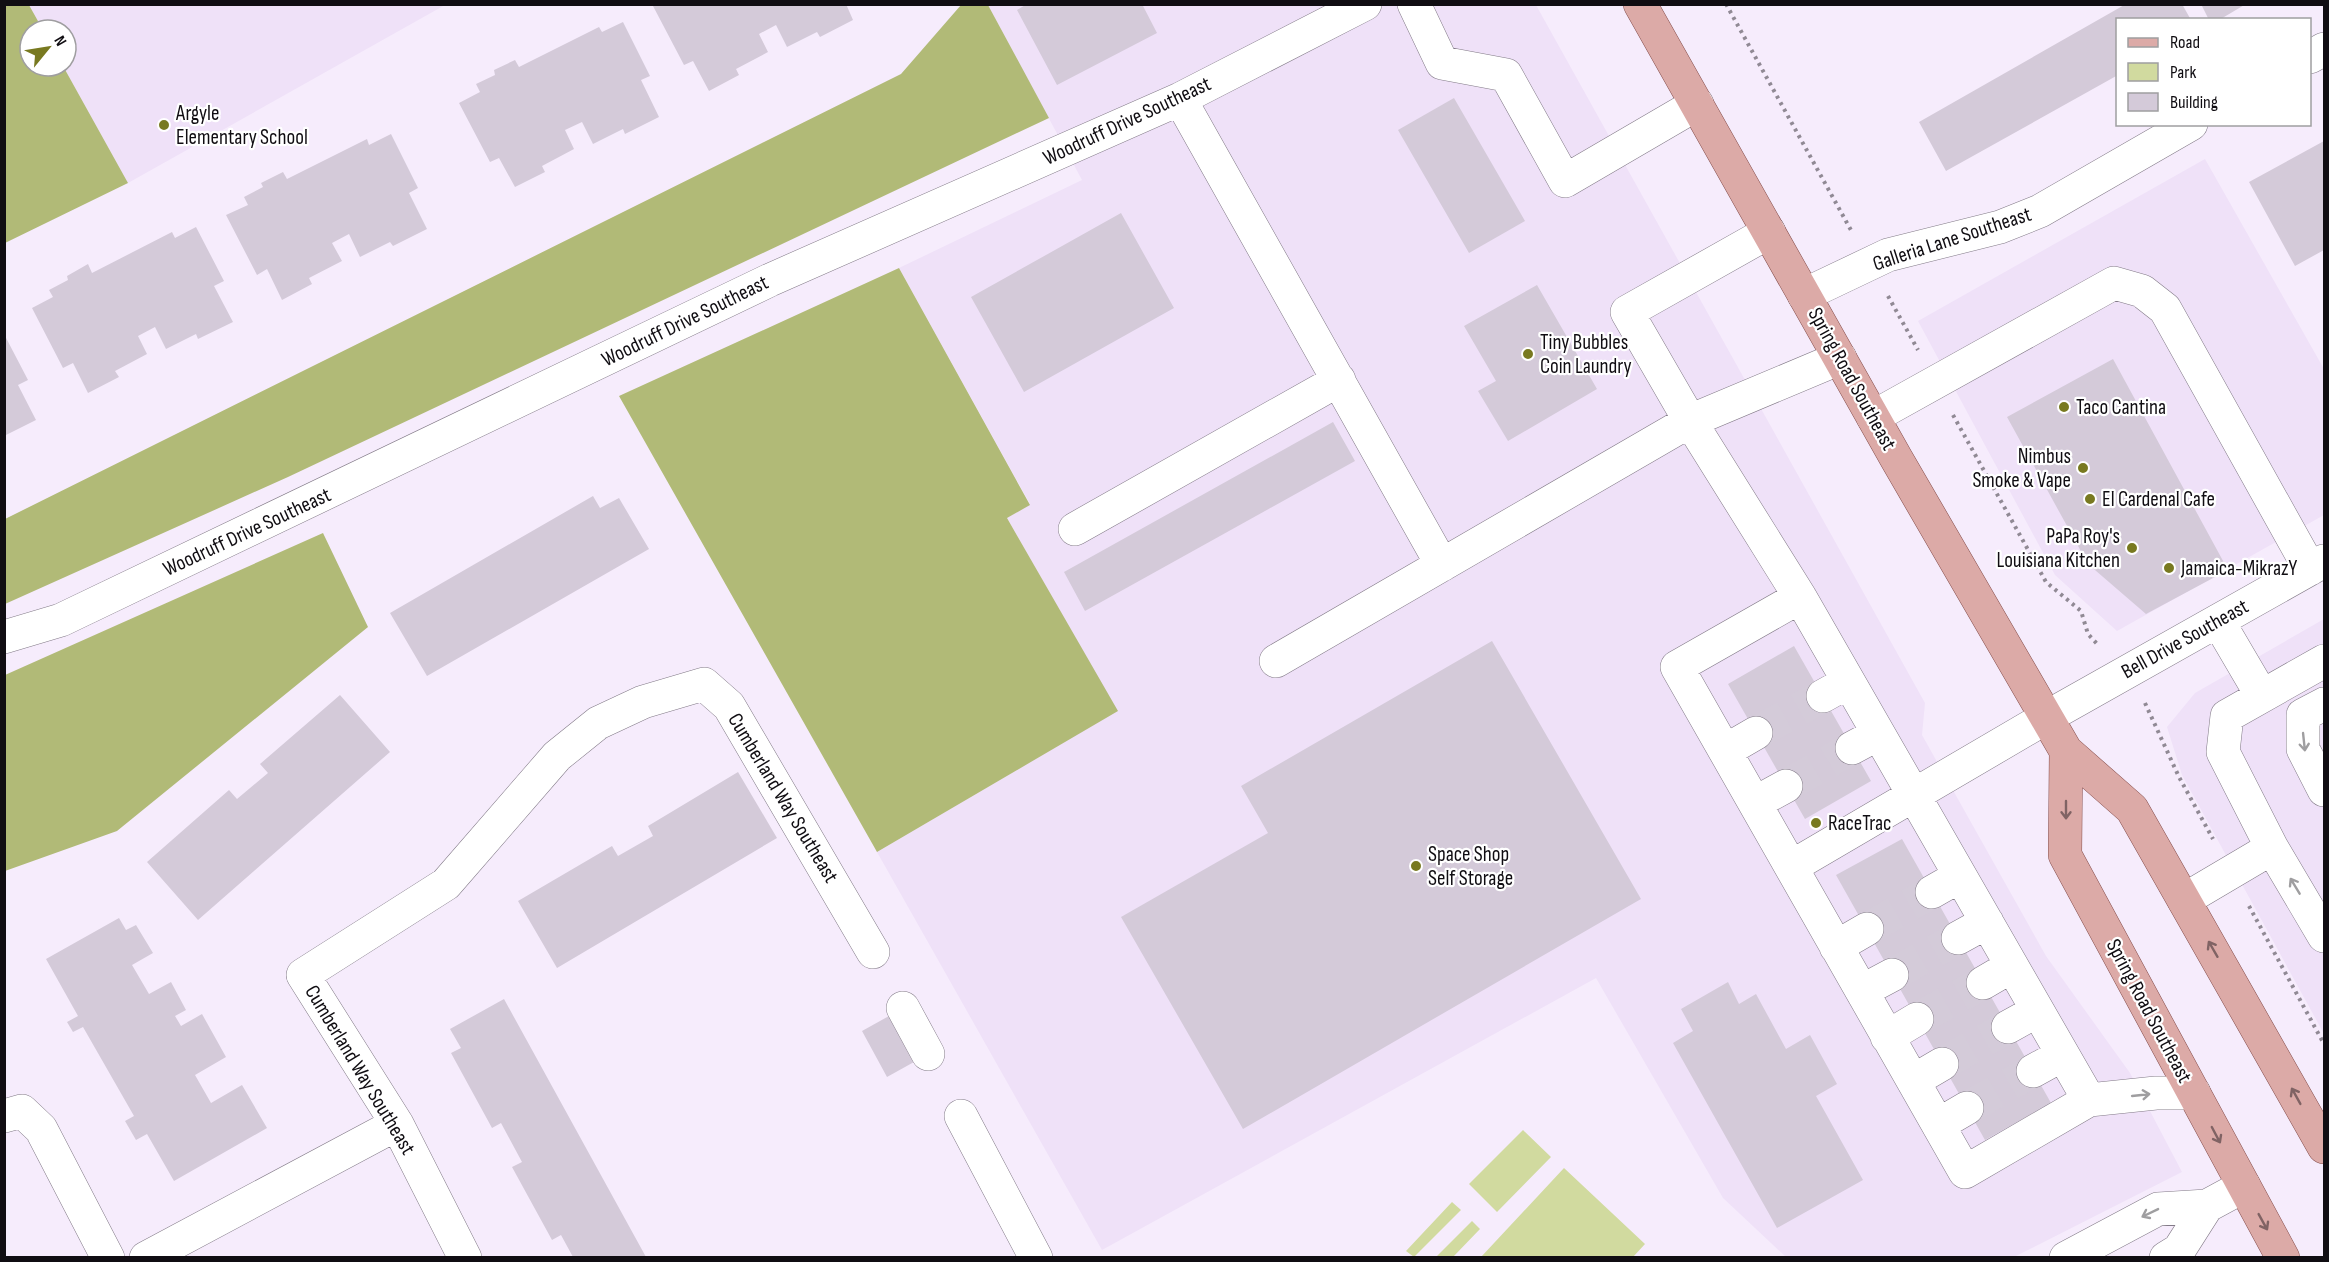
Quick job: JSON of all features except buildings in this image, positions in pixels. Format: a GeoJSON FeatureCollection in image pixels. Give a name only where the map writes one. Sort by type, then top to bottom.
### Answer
{"type":"FeatureCollection","features":[{"type":"Feature","properties":{"kind":"main road","name":"Spring Road Southeast"},"geometry":{"type":"LineString","coordinates":[[1640,4],[1873,417],[2066,751],[2132,809],[2325,1147]]}},
{"type":"Feature","properties":{"kind":"main road","name":"Spring Road Southeast"},"geometry":{"type":"LineString","coordinates":[[2066,751],[2066,855],[2283,1257]]}},
{"type":"Feature","properties":{"kind":"street","name":"Woodruff Drive Southeast"},"geometry":{"type":"LineString","coordinates":[[4,637],[61,620],[770,280],[1180,99],[1365,4]]}},
{"type":"Feature","properties":{"kind":"street"},"geometry":{"type":"LineString","coordinates":[[1414,4],[1442,63],[1506,75],[1565,181],[1696,104]]}},
{"type":"Feature","properties":{"kind":"street"},"geometry":{"type":"LineString","coordinates":[[2311,56],[2325,49]]}},
{"type":"Feature","properties":{"kind":"street"},"geometry":{"type":"LineString","coordinates":[[1180,99],[1442,565]]}},
{"type":"Feature","properties":{"kind":"street","name":"Galleria Lane Southeast"},"geometry":{"type":"LineString","coordinates":[[1804,295],[1888,255],[2000,227],[2040,211],[2189,126]]}},
{"type":"Feature","properties":{"kind":"street"},"geometry":{"type":"LineString","coordinates":[[1769,232],[1627,312],[1690,421],[1800,597],[1835,689],[1865,741],[1914,796],[2089,1100]]}},
{"type":"Feature","properties":{"kind":"street"},"geometry":{"type":"LineString","coordinates":[[1873,417],[2114,283],[2142,291],[2165,309],[2317,565]]}},
{"type":"Feature","properties":{"kind":"street"},"geometry":{"type":"LineString","coordinates":[[1276,661],[1690,421],[1840,358]]}},
{"type":"Feature","properties":{"kind":"street"},"geometry":{"type":"LineString","coordinates":[[1075,529],[1339,380]]}},
{"type":"Feature","properties":{"kind":"street","name":"Bell Drive Southeast"},"geometry":{"type":"LineString","coordinates":[[1791,867],[2047,717],[2317,565]]}},
{"type":"Feature","properties":{"kind":"street"},"geometry":{"type":"LineString","coordinates":[[1800,597],[1677,667],[1965,1172],[2089,1100],[2156,1093],[2194,1093]]}},
{"type":"Feature","properties":{"kind":"street"},"geometry":{"type":"LineString","coordinates":[[2218,621],[2262,696]]}},
{"type":"Feature","properties":{"kind":"street"},"geometry":{"type":"LineString","coordinates":[[2325,661],[2227,716],[2223,752],[2272,848],[2325,936]]}},
{"type":"Feature","properties":{"kind":"street","name":"Cumberland Way Southeast"},"geometry":{"type":"LineString","coordinates":[[465,1257],[397,1124],[303,975],[446,884],[557,756],[598,723],[662,695],[704,684],[729,706],[873,952]]}},
{"type":"Feature","properties":{"kind":"street"},"geometry":{"type":"LineString","coordinates":[[2325,704],[2303,715],[2303,749],[2325,789]]}},
{"type":"Feature","properties":{"kind":"street"},"geometry":{"type":"LineString","coordinates":[[1725,751],[1756,733]]}},
{"type":"Feature","properties":{"kind":"street"},"geometry":{"type":"LineString","coordinates":[[1755,803],[1786,786]]}},
{"type":"Feature","properties":{"kind":"street"},"geometry":{"type":"LineString","coordinates":[[2184,900],[2272,848]]}},
{"type":"Feature","properties":{"kind":"street"},"geometry":{"type":"LineString","coordinates":[[1932,892],[1960,876]]}},
{"type":"Feature","properties":{"kind":"street"},"geometry":{"type":"LineString","coordinates":[[1958,938],[1987,922]]}},
{"type":"Feature","properties":{"kind":"street"},"geometry":{"type":"LineString","coordinates":[[1836,947],[1867,929]]}},
{"type":"Feature","properties":{"kind":"street"},"geometry":{"type":"LineString","coordinates":[[1983,983],[2012,966]]}},
{"type":"Feature","properties":{"kind":"street"},"geometry":{"type":"LineString","coordinates":[[1862,991],[1892,975]]}},
{"type":"Feature","properties":{"kind":"street"},"geometry":{"type":"LineString","coordinates":[[903,1008],[928,1054]]}},
{"type":"Feature","properties":{"kind":"street"},"geometry":{"type":"LineString","coordinates":[[2007,1027],[2037,1011]]}},
{"type":"Feature","properties":{"kind":"street"},"geometry":{"type":"LineString","coordinates":[[1887,1037],[1917,1019]]}},
{"type":"Feature","properties":{"kind":"street"},"geometry":{"type":"LineString","coordinates":[[2033,1071],[2062,1055]]}},
{"type":"Feature","properties":{"kind":"street"},"geometry":{"type":"LineString","coordinates":[[1913,1081],[1942,1064]]}},
{"type":"Feature","properties":{"kind":"street"},"geometry":{"type":"LineString","coordinates":[[1938,1125],[1967,1108]]}},
{"type":"Feature","properties":{"kind":"street"},"geometry":{"type":"LineString","coordinates":[[4,1116],[22,1111],[41,1129],[108,1257]]}},
{"type":"Feature","properties":{"kind":"street"},"geometry":{"type":"LineString","coordinates":[[961,1116],[1036,1257]]}},
{"type":"Feature","properties":{"kind":"street"},"geometry":{"type":"LineString","coordinates":[[146,1257],[397,1124]]}},
{"type":"Feature","properties":{"kind":"street"},"geometry":{"type":"LineString","coordinates":[[2066,1257],[2158,1209],[2207,1206],[2244,1186]]}},
{"type":"Feature","properties":{"kind":"street"},"geometry":{"type":"LineString","coordinates":[[2166,1257],[2179,1250],[2207,1206]]}},
{"type":"Feature","properties":{"kind":"path"},"geometry":{"type":"LineString","coordinates":[[1726,4],[2046,582],[2081,611],[2088,634],[2124,673],[2144,701],[2179,777],[2325,1044]]}},
{"type":"Feature","properties":{"kind":"shaded area","name":"Argyle Elementary School"},"geometry":{"type":"Polygon","coordinates":[[[29,5],[445,5],[128,183],[70,78],[78,78],[78,18],[36,18],[29,5]]]}},
{"type":"Feature","properties":{"kind":"shaded area"},"geometry":{"type":"Polygon","coordinates":[[[988,5],[1536,5],[1925,703],[1922,735],[2046,956],[2130,1073],[2182,1172],[2014,1257],[1786,1257],[1723,1198],[1596,978],[1102,1250],[877,852],[1117,711],[1007,518],[1030,504],[899,268],[1082,180],[988,5]]]}},
{"type":"Feature","properties":{"kind":"shaded area"},"geometry":{"type":"Polygon","coordinates":[[[2205,159],[2324,369],[2324,515],[2117,631],[2055,575],[1918,321],[2205,159]]]}},
{"type":"Feature","properties":{"kind":"shaded area"},"geometry":{"type":"Polygon","coordinates":[[[2324,619],[2324,1034],[2182,775],[2167,727],[2195,693],[2324,619]]]}},
{"type":"Feature","properties":{"kind":"green space"},"geometry":{"type":"Polygon","coordinates":[[[5,4],[29,5],[36,18],[18,18],[18,78],[70,78],[128,183],[5,243],[5,4]]]}},
{"type":"Feature","properties":{"kind":"green space"},"geometry":{"type":"Polygon","coordinates":[[[961,5],[988,5],[1049,118],[288,477],[5,604],[5,519],[901,74],[961,5]]]}},
{"type":"Feature","properties":{"kind":"green space"},"geometry":{"type":"Polygon","coordinates":[[[899,268],[1030,505],[1007,518],[1118,711],[877,852],[619,396],[899,268]]]}},
{"type":"Feature","properties":{"kind":"green space"},"geometry":{"type":"Polygon","coordinates":[[[323,533],[368,627],[117,831],[5,871],[5,675],[323,533]]]}},
{"type":"Feature","properties":{"kind":"green space"},"geometry":{"type":"Polygon","coordinates":[[[1523,1130],[1551,1157],[1497,1212],[1469,1184],[1523,1130]]]}},
{"type":"Feature","properties":{"kind":"green space"},"geometry":{"type":"Polygon","coordinates":[[[1564,1168],[1645,1244],[1633,1257],[1481,1257],[1564,1168]]]}},
{"type":"Feature","properties":{"kind":"green space"},"geometry":{"type":"Polygon","coordinates":[[[1452,1202],[1461,1210],[1414,1257],[1406,1251],[1452,1202]]]}},
{"type":"Feature","properties":{"kind":"green space"},"geometry":{"type":"Polygon","coordinates":[[[1472,1221],[1480,1229],[1453,1257],[1436,1257],[1472,1221]]]}},
{"type":"Feature","properties":{"kind":"tunnel"},"geometry":{"type":"LineString","coordinates":[[1756,733],[1823,696]]}},
{"type":"Feature","properties":{"kind":"tunnel"},"geometry":{"type":"LineString","coordinates":[[1786,786],[1852,748]]}},
{"type":"Feature","properties":{"kind":"tunnel"},"geometry":{"type":"LineString","coordinates":[[1867,929],[1932,892]]}},
{"type":"Feature","properties":{"kind":"tunnel"},"geometry":{"type":"LineString","coordinates":[[1892,975],[1958,938]]}},
{"type":"Feature","properties":{"kind":"tunnel"},"geometry":{"type":"LineString","coordinates":[[1917,1019],[1983,983]]}},
{"type":"Feature","properties":{"kind":"tunnel"},"geometry":{"type":"LineString","coordinates":[[1942,1064],[2008,1027]]}},
{"type":"Feature","properties":{"kind":"tunnel"},"geometry":{"type":"LineString","coordinates":[[1967,1108],[2033,1071]]}},
{"type":"Feature","properties":{"kind":"place","name":"Argyle Elementary School"},"geometry":{"type":"Point","coordinates":[164,125]}},
{"type":"Feature","properties":{"kind":"place","name":"Tiny Bubbles Coin Laundry"},"geometry":{"type":"Point","coordinates":[1528,354]}},
{"type":"Feature","properties":{"kind":"place","name":"Taco Cantina"},"geometry":{"type":"Point","coordinates":[2064,407]}},
{"type":"Feature","properties":{"kind":"place","name":"Nimbus Smoke & Vape"},"geometry":{"type":"Point","coordinates":[2083,468]}},
{"type":"Feature","properties":{"kind":"place","name":"El Cardenal Cafe"},"geometry":{"type":"Point","coordinates":[2090,499]}},
{"type":"Feature","properties":{"kind":"place","name":"PaPa Roy's Louisiana Kitchen"},"geometry":{"type":"Point","coordinates":[2132,548]}},
{"type":"Feature","properties":{"kind":"place","name":"Jamaica-MikrazY"},"geometry":{"type":"Point","coordinates":[2169,568]}},
{"type":"Feature","properties":{"kind":"place","name":"RaceTrac"},"geometry":{"type":"Point","coordinates":[1816,823]}},
{"type":"Feature","properties":{"kind":"place","name":"Space Shop Self Storage"},"geometry":{"type":"Point","coordinates":[1416,866]}}]}
